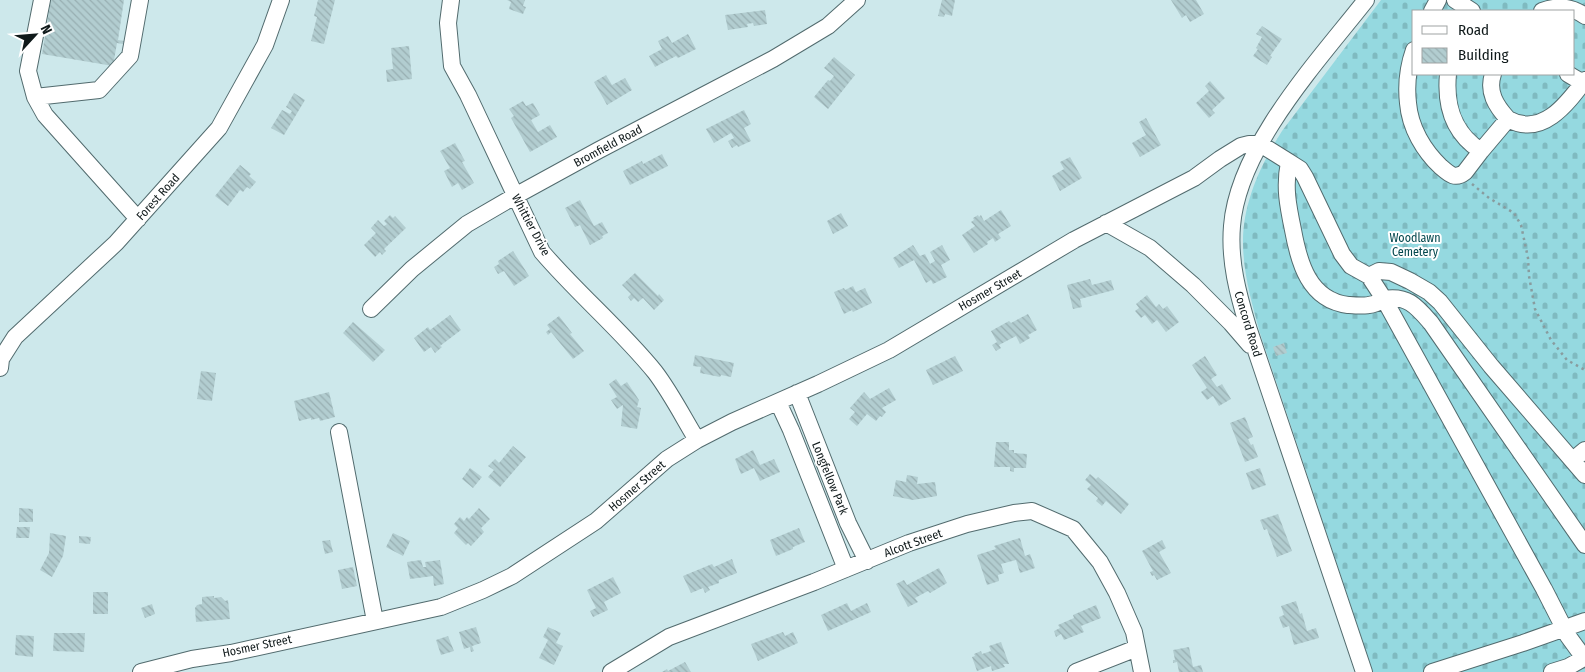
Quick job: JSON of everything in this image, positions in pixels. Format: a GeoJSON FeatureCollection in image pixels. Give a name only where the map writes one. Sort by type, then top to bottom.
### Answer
{"type":"FeatureCollection","features":[{"type":"Feature","properties":{"kind":"street"},"geometry":{"type":"LineString","coordinates":[[42,0],[28,71],[35,97],[45,115],[138,219]]}},
{"type":"Feature","properties":{"kind":"street"},"geometry":{"type":"LineString","coordinates":[[35,97],[99,90],[130,56],[140,0]]}},
{"type":"Feature","properties":{"kind":"street","name":"Forest Road"},"geometry":{"type":"LineString","coordinates":[[0,368],[1,359],[15,337],[116,243],[219,128],[265,45],[281,0]]}},
{"type":"Feature","properties":{"kind":"street","name":"Whittier Drive"},"geometry":{"type":"LineString","coordinates":[[451,0],[448,23],[452,66],[542,252],[654,371],[668,389],[697,440]]}},
{"type":"Feature","properties":{"kind":"street","name":"Bromfield Road"},"geometry":{"type":"LineString","coordinates":[[371,309],[412,269],[467,224],[515,196],[773,59],[828,26],[856,0]]}},
{"type":"Feature","properties":{"kind":"street","name":"Concord Road"},"geometry":{"type":"LineString","coordinates":[[1364,672],[1256,351],[1238,292],[1232,260],[1232,241],[1233,216],[1238,195],[1246,172],[1260,144],[1288,100],[1366,0]]}},
{"type":"Feature","properties":{"kind":"street"},"geometry":{"type":"LineString","coordinates":[[1455,0],[1470,10]]}},
{"type":"Feature","properties":{"kind":"street"},"geometry":{"type":"LineString","coordinates":[[1545,10],[1562,6],[1573,10]]}},
{"type":"Feature","properties":{"kind":"street"},"geometry":{"type":"LineString","coordinates":[[1412,56],[1409,64],[1407,85],[1408,105],[1413,124],[1431,158],[1449,174],[1453,176],[1461,175],[1508,118]]}},
{"type":"Feature","properties":{"kind":"street"},"geometry":{"type":"LineString","coordinates":[[1448,75],[1447,100],[1454,119],[1464,137],[1481,151]]}},
{"type":"Feature","properties":{"kind":"street"},"geometry":{"type":"LineString","coordinates":[[1493,75],[1491,86],[1494,99],[1508,118],[1520,124],[1530,124],[1548,119],[1562,109],[1584,82],[1570,75]]}},
{"type":"Feature","properties":{"kind":"street","name":"Hosmer Street"},"geometry":{"type":"LineString","coordinates":[[141,672],[192,659],[231,653],[441,607],[483,590],[512,576],[596,521],[667,460],[697,440],[889,350],[1074,240],[1194,178],[1245,144],[1260,144]]}},
{"type":"Feature","properties":{"kind":"street"},"geometry":{"type":"LineString","coordinates":[[1260,144],[1300,169],[1337,247],[1351,266],[1369,276],[1384,299],[1564,628],[1585,659],[1552,672]]}},
{"type":"Feature","properties":{"kind":"street"},"geometry":{"type":"LineString","coordinates":[[1289,162],[1286,184],[1288,206],[1301,266],[1311,284],[1328,298],[1343,304],[1371,305],[1394,297],[1404,299],[1417,307],[1431,323],[1585,545]]}},
{"type":"Feature","properties":{"kind":"street"},"geometry":{"type":"LineString","coordinates":[[1106,223],[1150,248],[1193,284],[1256,351]]}},
{"type":"Feature","properties":{"kind":"street"},"geometry":{"type":"LineString","coordinates":[[1369,276],[1379,271],[1391,272],[1429,292],[1440,302],[1491,366],[1579,455],[1585,475]]}},
{"type":"Feature","properties":{"kind":"street","name":"Longfellow Park"},"geometry":{"type":"LineString","coordinates":[[797,393],[848,523],[867,561]]}},
{"type":"Feature","properties":{"kind":"street","name":"Longfellow Park"},"geometry":{"type":"LineString","coordinates":[[778,402],[792,430],[846,569]]}},
{"type":"Feature","properties":{"kind":"street"},"geometry":{"type":"LineString","coordinates":[[340,432],[375,621]]}},
{"type":"Feature","properties":{"kind":"street","name":"Alcott Street"},"geometry":{"type":"LineString","coordinates":[[611,672],[669,637],[909,543],[967,524],[1014,513],[1032,512],[1073,528],[1100,562],[1117,592],[1134,632],[1142,672]]}},
{"type":"Feature","properties":{"kind":"street"},"geometry":{"type":"LineString","coordinates":[[1432,672],[1585,621]]}},
{"type":"Feature","properties":{"kind":"street"},"geometry":{"type":"LineString","coordinates":[[1076,672],[1137,648]]}},
{"type":"Feature","properties":{"kind":"path"},"geometry":{"type":"LineString","coordinates":[[1461,175],[1489,198],[1514,213],[1521,225],[1535,309],[1551,340],[1567,360],[1585,370]]}},
{"type":"Feature","properties":{"kind":"green space","name":"Woodlawn Cemetery"},"geometry":{"type":"Polygon","coordinates":[[[1381,0],[1585,0],[1585,672],[1373,672],[1260,333],[1246,277],[1243,242],[1246,212],[1260,170],[1282,131],[1381,0]]]}},
{"type":"Feature","properties":{"kind":"building"},"geometry":{"type":"Polygon","coordinates":[[[51,0],[124,0],[118,40],[124,41],[123,44],[117,43],[113,66],[42,54],[51,0]]]}},
{"type":"Feature","properties":{"kind":"building"},"geometry":{"type":"Polygon","coordinates":[[[318,0],[335,0],[324,44],[311,41],[317,17],[314,16],[318,0]]]}},
{"type":"Feature","properties":{"kind":"building"},"geometry":{"type":"Polygon","coordinates":[[[507,0],[525,0],[523,6],[526,7],[523,14],[509,9],[511,2],[507,0]]]}},
{"type":"Feature","properties":{"kind":"building"},"geometry":{"type":"Polygon","coordinates":[[[942,0],[955,0],[952,16],[945,14],[944,17],[938,16],[942,0]]]}},
{"type":"Feature","properties":{"kind":"building"},"geometry":{"type":"Polygon","coordinates":[[[1171,0],[1196,0],[1204,14],[1190,22],[1186,15],[1182,18],[1171,0]]]}},
{"type":"Feature","properties":{"kind":"building"},"geometry":{"type":"Polygon","coordinates":[[[765,10],[767,24],[754,26],[753,23],[747,24],[748,27],[728,30],[725,15],[765,10]]]}},
{"type":"Feature","properties":{"kind":"building"},"geometry":{"type":"Polygon","coordinates":[[[1262,26],[1282,39],[1270,56],[1272,57],[1267,65],[1253,56],[1258,49],[1256,48],[1262,37],[1256,34],[1262,26]]]}},
{"type":"Feature","properties":{"kind":"building"},"geometry":{"type":"Polygon","coordinates":[[[688,34],[696,49],[678,58],[676,56],[655,67],[649,56],[662,49],[658,41],[668,36],[672,43],[688,34]]]}},
{"type":"Feature","properties":{"kind":"building"},"geometry":{"type":"Polygon","coordinates":[[[409,46],[412,79],[387,82],[386,70],[393,69],[391,48],[409,46]]]}},
{"type":"Feature","properties":{"kind":"building"},"geometry":{"type":"Polygon","coordinates":[[[834,57],[855,75],[828,109],[814,97],[828,80],[830,81],[834,76],[824,68],[834,57]]]}},
{"type":"Feature","properties":{"kind":"building"},"geometry":{"type":"Polygon","coordinates":[[[606,75],[612,85],[625,78],[632,90],[607,105],[594,82],[606,75]]]}},
{"type":"Feature","properties":{"kind":"building"},"geometry":{"type":"Polygon","coordinates":[[[1210,81],[1225,98],[1212,110],[1215,113],[1209,118],[1196,103],[1209,91],[1205,86],[1210,81]]]}},
{"type":"Feature","properties":{"kind":"building"},"geometry":{"type":"Polygon","coordinates":[[[294,93],[305,100],[284,135],[271,128],[282,110],[290,114],[292,111],[286,107],[294,93]]]}},
{"type":"Feature","properties":{"kind":"building"},"geometry":{"type":"Polygon","coordinates":[[[523,101],[526,106],[533,103],[540,115],[531,120],[538,132],[550,125],[557,137],[530,152],[511,118],[514,116],[509,109],[523,101]]]}},
{"type":"Feature","properties":{"kind":"building"},"geometry":{"type":"Polygon","coordinates":[[[744,110],[751,124],[744,128],[751,141],[732,148],[728,141],[734,138],[731,133],[714,143],[706,129],[744,110]]]}},
{"type":"Feature","properties":{"kind":"building"},"geometry":{"type":"Polygon","coordinates":[[[1146,118],[1161,145],[1140,157],[1132,143],[1146,135],[1139,122],[1146,118]]]}},
{"type":"Feature","properties":{"kind":"building"},"geometry":{"type":"Polygon","coordinates":[[[455,143],[465,161],[462,162],[474,183],[462,190],[458,183],[452,187],[444,171],[450,168],[440,151],[455,143]]]}},
{"type":"Feature","properties":{"kind":"building"},"geometry":{"type":"Polygon","coordinates":[[[662,154],[668,166],[630,185],[623,171],[642,161],[643,164],[662,154]]]}},
{"type":"Feature","properties":{"kind":"building"},"geometry":{"type":"Polygon","coordinates":[[[1070,157],[1082,178],[1060,191],[1052,176],[1064,169],[1060,162],[1070,157]]]}},
{"type":"Feature","properties":{"kind":"building"},"geometry":{"type":"Polygon","coordinates":[[[240,165],[251,174],[249,176],[256,182],[250,189],[247,187],[243,192],[240,190],[228,206],[215,196],[240,165]]]}},
{"type":"Feature","properties":{"kind":"building"},"geometry":{"type":"Polygon","coordinates":[[[580,200],[594,226],[602,222],[608,233],[590,245],[580,225],[575,227],[565,208],[580,200]]]}},
{"type":"Feature","properties":{"kind":"building"},"geometry":{"type":"Polygon","coordinates":[[[1001,210],[1011,226],[998,234],[1001,238],[995,242],[993,238],[987,242],[988,244],[974,253],[962,235],[975,226],[971,222],[974,220],[973,218],[981,215],[984,221],[1001,210]]]}},
{"type":"Feature","properties":{"kind":"building"},"geometry":{"type":"Polygon","coordinates":[[[841,213],[848,226],[833,234],[827,221],[841,213]]]}},
{"type":"Feature","properties":{"kind":"building"},"geometry":{"type":"Polygon","coordinates":[[[390,215],[393,218],[395,216],[406,228],[384,249],[386,251],[382,255],[380,252],[375,257],[364,245],[376,233],[371,228],[378,220],[384,226],[387,224],[384,221],[390,215]]]}},
{"type":"Feature","properties":{"kind":"building"},"geometry":{"type":"Polygon","coordinates":[[[913,245],[920,256],[925,254],[930,264],[935,261],[930,252],[942,245],[950,260],[941,265],[947,277],[933,284],[931,280],[926,283],[914,260],[899,268],[893,258],[913,245]]]}},
{"type":"Feature","properties":{"kind":"building"},"geometry":{"type":"Polygon","coordinates":[[[513,251],[529,276],[514,286],[504,271],[498,274],[494,267],[499,264],[498,261],[513,251]]]}},
{"type":"Feature","properties":{"kind":"building"},"geometry":{"type":"Polygon","coordinates":[[[635,273],[664,300],[654,310],[643,298],[638,302],[634,298],[631,301],[628,297],[631,294],[622,285],[635,273]]]}},
{"type":"Feature","properties":{"kind":"building"},"geometry":{"type":"Polygon","coordinates":[[[1090,279],[1092,285],[1111,280],[1114,290],[1080,299],[1082,307],[1073,309],[1067,285],[1090,279]]]}},
{"type":"Feature","properties":{"kind":"building"},"geometry":{"type":"Polygon","coordinates":[[[853,286],[856,292],[865,288],[872,303],[844,314],[834,292],[853,286]]]}},
{"type":"Feature","properties":{"kind":"building"},"geometry":{"type":"Polygon","coordinates":[[[1147,295],[1156,307],[1159,304],[1163,309],[1167,306],[1179,322],[1166,332],[1157,320],[1152,324],[1145,315],[1141,318],[1135,311],[1139,308],[1136,304],[1147,295]]]}},
{"type":"Feature","properties":{"kind":"building"},"geometry":{"type":"Polygon","coordinates":[[[1028,314],[1037,330],[1028,335],[1030,338],[1020,344],[1016,336],[999,345],[1001,348],[996,351],[992,345],[997,342],[991,331],[1009,321],[1011,323],[1028,314]]]}},
{"type":"Feature","properties":{"kind":"building"},"geometry":{"type":"Polygon","coordinates":[[[450,315],[461,330],[440,346],[442,347],[435,353],[431,347],[424,352],[414,338],[428,327],[430,330],[450,315]]]}},
{"type":"Feature","properties":{"kind":"building"},"geometry":{"type":"Polygon","coordinates":[[[559,316],[572,333],[570,334],[584,351],[573,359],[551,332],[548,335],[546,332],[550,329],[547,325],[559,316]]]}},
{"type":"Feature","properties":{"kind":"building"},"geometry":{"type":"Polygon","coordinates":[[[353,322],[385,350],[373,362],[343,333],[353,322]]]}},
{"type":"Feature","properties":{"kind":"building"},"geometry":{"type":"Polygon","coordinates":[[[1284,343],[1287,353],[1276,356],[1273,347],[1284,343]]]}},
{"type":"Feature","properties":{"kind":"building"},"geometry":{"type":"Polygon","coordinates":[[[695,355],[734,363],[731,377],[700,373],[701,367],[693,366],[695,355]]]}},
{"type":"Feature","properties":{"kind":"building"},"geometry":{"type":"Polygon","coordinates":[[[955,356],[963,371],[933,385],[926,370],[955,356]]]}},
{"type":"Feature","properties":{"kind":"building"},"geometry":{"type":"Polygon","coordinates":[[[1205,356],[1217,375],[1211,379],[1217,387],[1222,384],[1231,399],[1219,406],[1213,396],[1207,400],[1201,392],[1207,388],[1192,365],[1205,356]]]}},
{"type":"Feature","properties":{"kind":"building"},"geometry":{"type":"Polygon","coordinates":[[[201,371],[216,373],[212,401],[197,399],[201,371]]]}},
{"type":"Feature","properties":{"kind":"building"},"geometry":{"type":"Polygon","coordinates":[[[616,379],[621,386],[627,382],[639,400],[637,407],[641,408],[637,429],[621,426],[623,405],[617,409],[611,400],[617,397],[609,384],[616,379]]]}},
{"type":"Feature","properties":{"kind":"building"},"geometry":{"type":"Polygon","coordinates":[[[889,388],[896,400],[882,408],[886,412],[882,417],[880,416],[876,421],[867,414],[857,426],[849,419],[855,412],[850,408],[864,392],[870,399],[889,388]]]}},
{"type":"Feature","properties":{"kind":"building"},"geometry":{"type":"Polygon","coordinates":[[[329,392],[335,417],[320,421],[319,418],[311,420],[311,418],[299,421],[294,401],[329,392]]]}},
{"type":"Feature","properties":{"kind":"building"},"geometry":{"type":"Polygon","coordinates":[[[1245,417],[1253,437],[1248,439],[1251,445],[1253,444],[1258,457],[1245,462],[1230,423],[1245,417]]]}},
{"type":"Feature","properties":{"kind":"building"},"geometry":{"type":"Polygon","coordinates":[[[996,442],[1009,442],[1009,450],[1014,450],[1014,453],[1027,454],[1026,468],[1014,468],[1014,472],[1010,471],[1010,467],[994,467],[996,442]]]}},
{"type":"Feature","properties":{"kind":"building"},"geometry":{"type":"Polygon","coordinates":[[[513,446],[526,457],[500,487],[488,477],[494,470],[488,466],[495,459],[499,463],[513,446]]]}},
{"type":"Feature","properties":{"kind":"building"},"geometry":{"type":"Polygon","coordinates":[[[753,450],[760,465],[774,459],[780,472],[760,481],[754,468],[741,474],[735,459],[753,450]]]}},
{"type":"Feature","properties":{"kind":"building"},"geometry":{"type":"Polygon","coordinates":[[[470,468],[482,477],[473,488],[462,479],[470,468]]]}},
{"type":"Feature","properties":{"kind":"building"},"geometry":{"type":"Polygon","coordinates":[[[1260,468],[1266,485],[1252,490],[1246,473],[1260,468]]]}},
{"type":"Feature","properties":{"kind":"building"},"geometry":{"type":"Polygon","coordinates":[[[1090,474],[1096,479],[1098,477],[1129,504],[1121,514],[1106,501],[1102,506],[1096,501],[1098,498],[1087,489],[1091,485],[1085,480],[1090,474]]]}},
{"type":"Feature","properties":{"kind":"building"},"geometry":{"type":"Polygon","coordinates":[[[907,475],[918,477],[917,484],[935,482],[937,496],[913,500],[893,496],[896,480],[906,482],[907,475]]]}},
{"type":"Feature","properties":{"kind":"building"},"geometry":{"type":"Polygon","coordinates":[[[19,508],[33,509],[33,522],[19,522],[19,508]]]}},
{"type":"Feature","properties":{"kind":"building"},"geometry":{"type":"Polygon","coordinates":[[[479,508],[490,519],[481,528],[484,532],[471,546],[468,543],[466,545],[454,533],[458,528],[454,524],[460,517],[464,521],[467,517],[469,519],[479,508]]]}},
{"type":"Feature","properties":{"kind":"building"},"geometry":{"type":"Polygon","coordinates":[[[1278,514],[1292,551],[1277,557],[1267,529],[1264,530],[1260,520],[1278,514]]]}},
{"type":"Feature","properties":{"kind":"building"},"geometry":{"type":"Polygon","coordinates":[[[17,527],[30,527],[29,538],[16,538],[17,527]]]}},
{"type":"Feature","properties":{"kind":"building"},"geometry":{"type":"Polygon","coordinates":[[[799,528],[805,542],[776,556],[770,540],[799,528]]]}},
{"type":"Feature","properties":{"kind":"building"},"geometry":{"type":"Polygon","coordinates":[[[50,533],[66,536],[63,556],[52,577],[40,570],[49,553],[50,533]]]}},
{"type":"Feature","properties":{"kind":"building"},"geometry":{"type":"Polygon","coordinates":[[[393,533],[410,541],[403,556],[386,547],[393,533]]]}},
{"type":"Feature","properties":{"kind":"building"},"geometry":{"type":"Polygon","coordinates":[[[79,536],[91,537],[90,544],[79,543],[79,536]]]}},
{"type":"Feature","properties":{"kind":"building"},"geometry":{"type":"Polygon","coordinates":[[[1020,538],[1025,556],[1030,554],[1035,568],[1020,573],[1016,560],[1001,564],[1004,573],[998,575],[999,581],[987,585],[977,555],[996,549],[994,546],[1020,538]]]}},
{"type":"Feature","properties":{"kind":"building"},"geometry":{"type":"Polygon","coordinates":[[[330,540],[333,552],[325,554],[322,541],[330,540]]]}},
{"type":"Feature","properties":{"kind":"building"},"geometry":{"type":"Polygon","coordinates":[[[1162,540],[1166,548],[1159,552],[1171,573],[1157,580],[1154,575],[1152,576],[1150,572],[1153,571],[1142,551],[1162,540]]]}},
{"type":"Feature","properties":{"kind":"building"},"geometry":{"type":"Polygon","coordinates":[[[732,559],[737,573],[719,580],[719,583],[708,587],[710,590],[705,593],[703,588],[691,593],[683,576],[712,564],[714,567],[732,559]]]}},
{"type":"Feature","properties":{"kind":"building"},"geometry":{"type":"Polygon","coordinates":[[[421,560],[423,567],[426,567],[425,562],[440,560],[444,584],[434,586],[433,576],[410,579],[407,562],[421,560]]]}},
{"type":"Feature","properties":{"kind":"building"},"geometry":{"type":"Polygon","coordinates":[[[353,567],[357,586],[342,589],[338,570],[353,567]]]}},
{"type":"Feature","properties":{"kind":"building"},"geometry":{"type":"Polygon","coordinates":[[[939,568],[947,583],[930,593],[928,591],[915,598],[918,602],[908,607],[896,584],[904,580],[907,585],[939,568]]]}},
{"type":"Feature","properties":{"kind":"building"},"geometry":{"type":"Polygon","coordinates":[[[613,577],[621,593],[604,602],[608,610],[593,617],[590,611],[596,608],[587,590],[613,577]]]}},
{"type":"Feature","properties":{"kind":"building"},"geometry":{"type":"Polygon","coordinates":[[[93,592],[108,592],[108,614],[93,614],[93,592]]]}},
{"type":"Feature","properties":{"kind":"building"},"geometry":{"type":"Polygon","coordinates":[[[214,596],[214,598],[221,597],[225,601],[228,600],[230,619],[196,622],[195,608],[197,605],[202,604],[202,597],[214,596]]]}},
{"type":"Feature","properties":{"kind":"building"},"geometry":{"type":"Polygon","coordinates":[[[1296,601],[1300,614],[1302,613],[1307,631],[1316,628],[1319,638],[1294,645],[1289,626],[1283,628],[1279,617],[1284,615],[1281,606],[1296,601]]]}},
{"type":"Feature","properties":{"kind":"building"},"geometry":{"type":"Polygon","coordinates":[[[847,603],[851,611],[867,603],[871,612],[828,631],[821,615],[847,603]]]}},
{"type":"Feature","properties":{"kind":"building"},"geometry":{"type":"Polygon","coordinates":[[[152,604],[155,614],[145,618],[141,608],[152,604]]]}},
{"type":"Feature","properties":{"kind":"building"},"geometry":{"type":"Polygon","coordinates":[[[1096,605],[1101,618],[1081,626],[1084,632],[1064,640],[1061,634],[1056,637],[1054,631],[1060,628],[1058,625],[1074,618],[1073,615],[1096,605]]]}},
{"type":"Feature","properties":{"kind":"building"},"geometry":{"type":"Polygon","coordinates":[[[476,627],[481,643],[472,646],[474,651],[471,652],[470,647],[464,649],[459,632],[476,627]]]}},
{"type":"Feature","properties":{"kind":"building"},"geometry":{"type":"Polygon","coordinates":[[[548,627],[561,633],[556,643],[563,646],[554,665],[539,658],[548,640],[543,637],[548,627]]]}},
{"type":"Feature","properties":{"kind":"building"},"geometry":{"type":"Polygon","coordinates":[[[783,632],[785,636],[793,632],[798,643],[758,661],[751,644],[783,632]]]}},
{"type":"Feature","properties":{"kind":"building"},"geometry":{"type":"Polygon","coordinates":[[[54,633],[85,633],[84,652],[53,651],[54,633]]]}},
{"type":"Feature","properties":{"kind":"building"},"geometry":{"type":"Polygon","coordinates":[[[16,635],[34,636],[33,657],[15,655],[16,635]]]}},
{"type":"Feature","properties":{"kind":"building"},"geometry":{"type":"Polygon","coordinates":[[[448,636],[454,651],[441,655],[436,640],[448,636]]]}},
{"type":"Feature","properties":{"kind":"building"},"geometry":{"type":"Polygon","coordinates":[[[1001,642],[1009,664],[1003,664],[1005,667],[992,671],[991,666],[977,671],[972,657],[975,656],[974,654],[981,651],[982,654],[991,651],[989,646],[1001,642]]]}},
{"type":"Feature","properties":{"kind":"building"},"geometry":{"type":"Polygon","coordinates":[[[1189,647],[1193,667],[1201,665],[1203,672],[1179,672],[1177,662],[1173,663],[1173,660],[1175,660],[1173,650],[1189,647]]]}},
{"type":"Feature","properties":{"kind":"building"},"geometry":{"type":"Polygon","coordinates":[[[685,662],[691,672],[662,672],[667,669],[668,671],[685,662]]]}}]}
